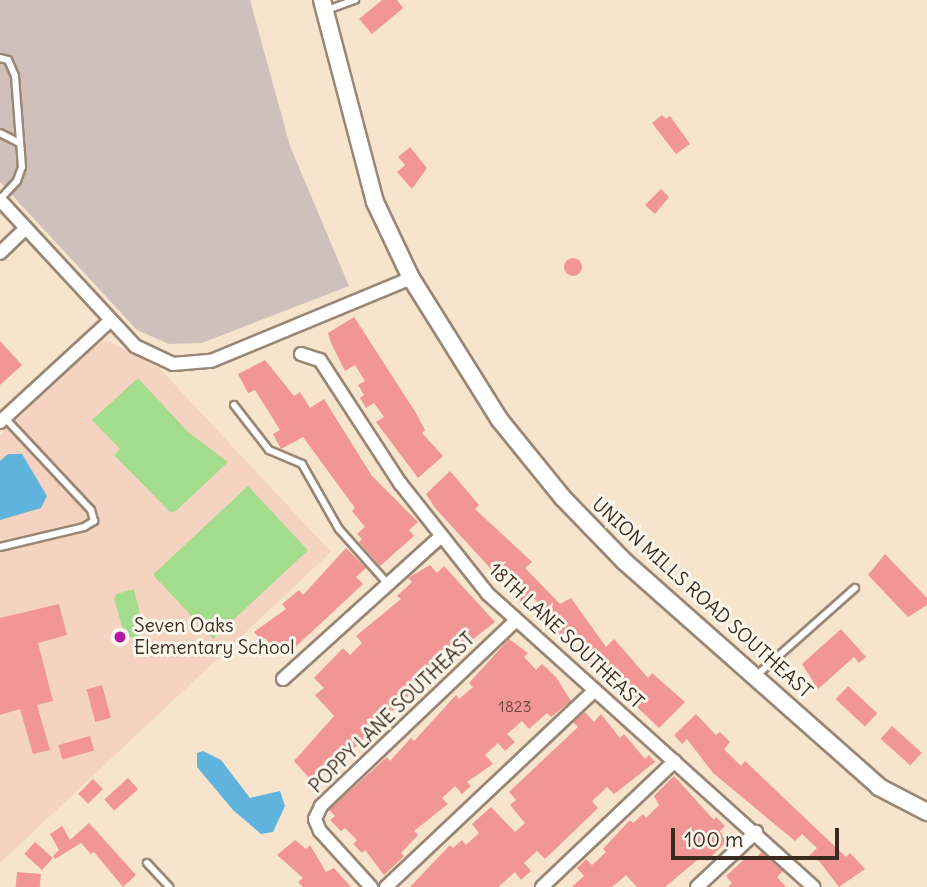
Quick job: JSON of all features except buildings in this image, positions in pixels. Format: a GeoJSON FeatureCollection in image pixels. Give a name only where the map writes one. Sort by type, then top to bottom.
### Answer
{"type":"FeatureCollection","features":[{"type":"Feature","properties":{"kind":"street","name":"UNION MILLS ROAD SOUTHEAST"},"geometry":{"type":"LineString","coordinates":[[324,6],[375,202],[411,278],[499,419],[563,498],[624,561],[879,787],[927,812]]}},
{"type":"Feature","properties":{"kind":"street"},"geometry":{"type":"LineString","coordinates":[[0,200],[110,321],[154,359],[194,365],[294,330],[411,278]]}},
{"type":"Feature","properties":{"kind":"street"},"geometry":{"type":"LineString","coordinates":[[0,253],[26,228]]}},
{"type":"Feature","properties":{"kind":"street"},"geometry":{"type":"LineString","coordinates":[[2,420],[110,321]]}},
{"type":"Feature","properties":{"kind":"street","name":"18TH LANE SOUTHEAST"},"geometry":{"type":"LineString","coordinates":[[301,354],[320,360],[400,483],[441,536],[516,620],[755,832],[813,887]]}},
{"type":"Feature","properties":{"kind":"street"},"geometry":{"type":"LineString","coordinates":[[283,679],[441,536]]}},
{"type":"Feature","properties":{"kind":"street","name":"POPPY LANE SOUTHEAST"},"geometry":{"type":"LineString","coordinates":[[371,887],[327,839],[315,820],[321,806],[516,620]]}},
{"type":"Feature","properties":{"kind":"street"},"geometry":{"type":"LineString","coordinates":[[386,887],[594,691]]}},
{"type":"Feature","properties":{"kind":"street"},"geometry":{"type":"LineString","coordinates":[[542,887],[675,761]]}},
{"type":"Feature","properties":{"kind":"street"},"geometry":{"type":"LineString","coordinates":[[697,887],[755,832]]}},
{"type":"Feature","properties":{"kind":"lane"},"geometry":{"type":"LineString","coordinates":[[324,6],[355,0]]}},
{"type":"Feature","properties":{"kind":"lane"},"geometry":{"type":"LineString","coordinates":[[0,58],[8,60],[15,76],[22,167],[17,181],[0,200]]}},
{"type":"Feature","properties":{"kind":"lane"},"geometry":{"type":"LineString","coordinates":[[0,133],[20,142]]}},
{"type":"Feature","properties":{"kind":"lane"},"geometry":{"type":"LineString","coordinates":[[234,405],[269,450],[302,464],[339,529],[388,584]]}},
{"type":"Feature","properties":{"kind":"lane"},"geometry":{"type":"LineString","coordinates":[[0,547],[84,527],[94,520],[91,510],[2,420]]}},
{"type":"Feature","properties":{"kind":"lane"},"geometry":{"type":"LineString","coordinates":[[756,677],[855,587]]}},
{"type":"Feature","properties":{"kind":"lane"},"geometry":{"type":"LineString","coordinates":[[147,863],[169,887]]}},
{"type":"Feature","properties":{"kind":"shaded area"},"geometry":{"type":"Polygon","coordinates":[[[0,0],[250,0],[290,146],[349,286],[202,343],[169,344],[137,330],[0,182],[0,0]]]}},
{"type":"Feature","properties":{"kind":"shaded area","name":"Seven Oaks Elementary School"},"geometry":{"type":"Polygon","coordinates":[[[109,341],[161,370],[331,552],[0,863],[0,435],[100,342],[109,341]]]}},
{"type":"Feature","properties":{"kind":"green space"},"geometry":{"type":"Polygon","coordinates":[[[138,378],[188,432],[228,462],[176,511],[170,512],[114,455],[120,449],[92,420],[138,378]]]}},
{"type":"Feature","properties":{"kind":"green space"},"geometry":{"type":"Polygon","coordinates":[[[248,486],[308,550],[213,639],[153,575],[248,486]]]}},
{"type":"Feature","properties":{"kind":"green space"},"geometry":{"type":"Polygon","coordinates":[[[134,589],[143,627],[138,639],[125,636],[114,599],[116,594],[134,589]]]}},
{"type":"Feature","properties":{"kind":"water"},"geometry":{"type":"Polygon","coordinates":[[[8,454],[22,454],[47,496],[41,508],[0,520],[0,461],[8,454]]]}},
{"type":"Feature","properties":{"kind":"water"},"geometry":{"type":"Polygon","coordinates":[[[203,751],[221,760],[250,798],[280,791],[285,806],[273,832],[261,834],[233,810],[197,767],[197,753],[203,751]]]}},
{"type":"Feature","properties":{"kind":"place","name":"Seven Oaks Elementary School"},"geometry":{"type":"Point","coordinates":[120,637]}}]}
